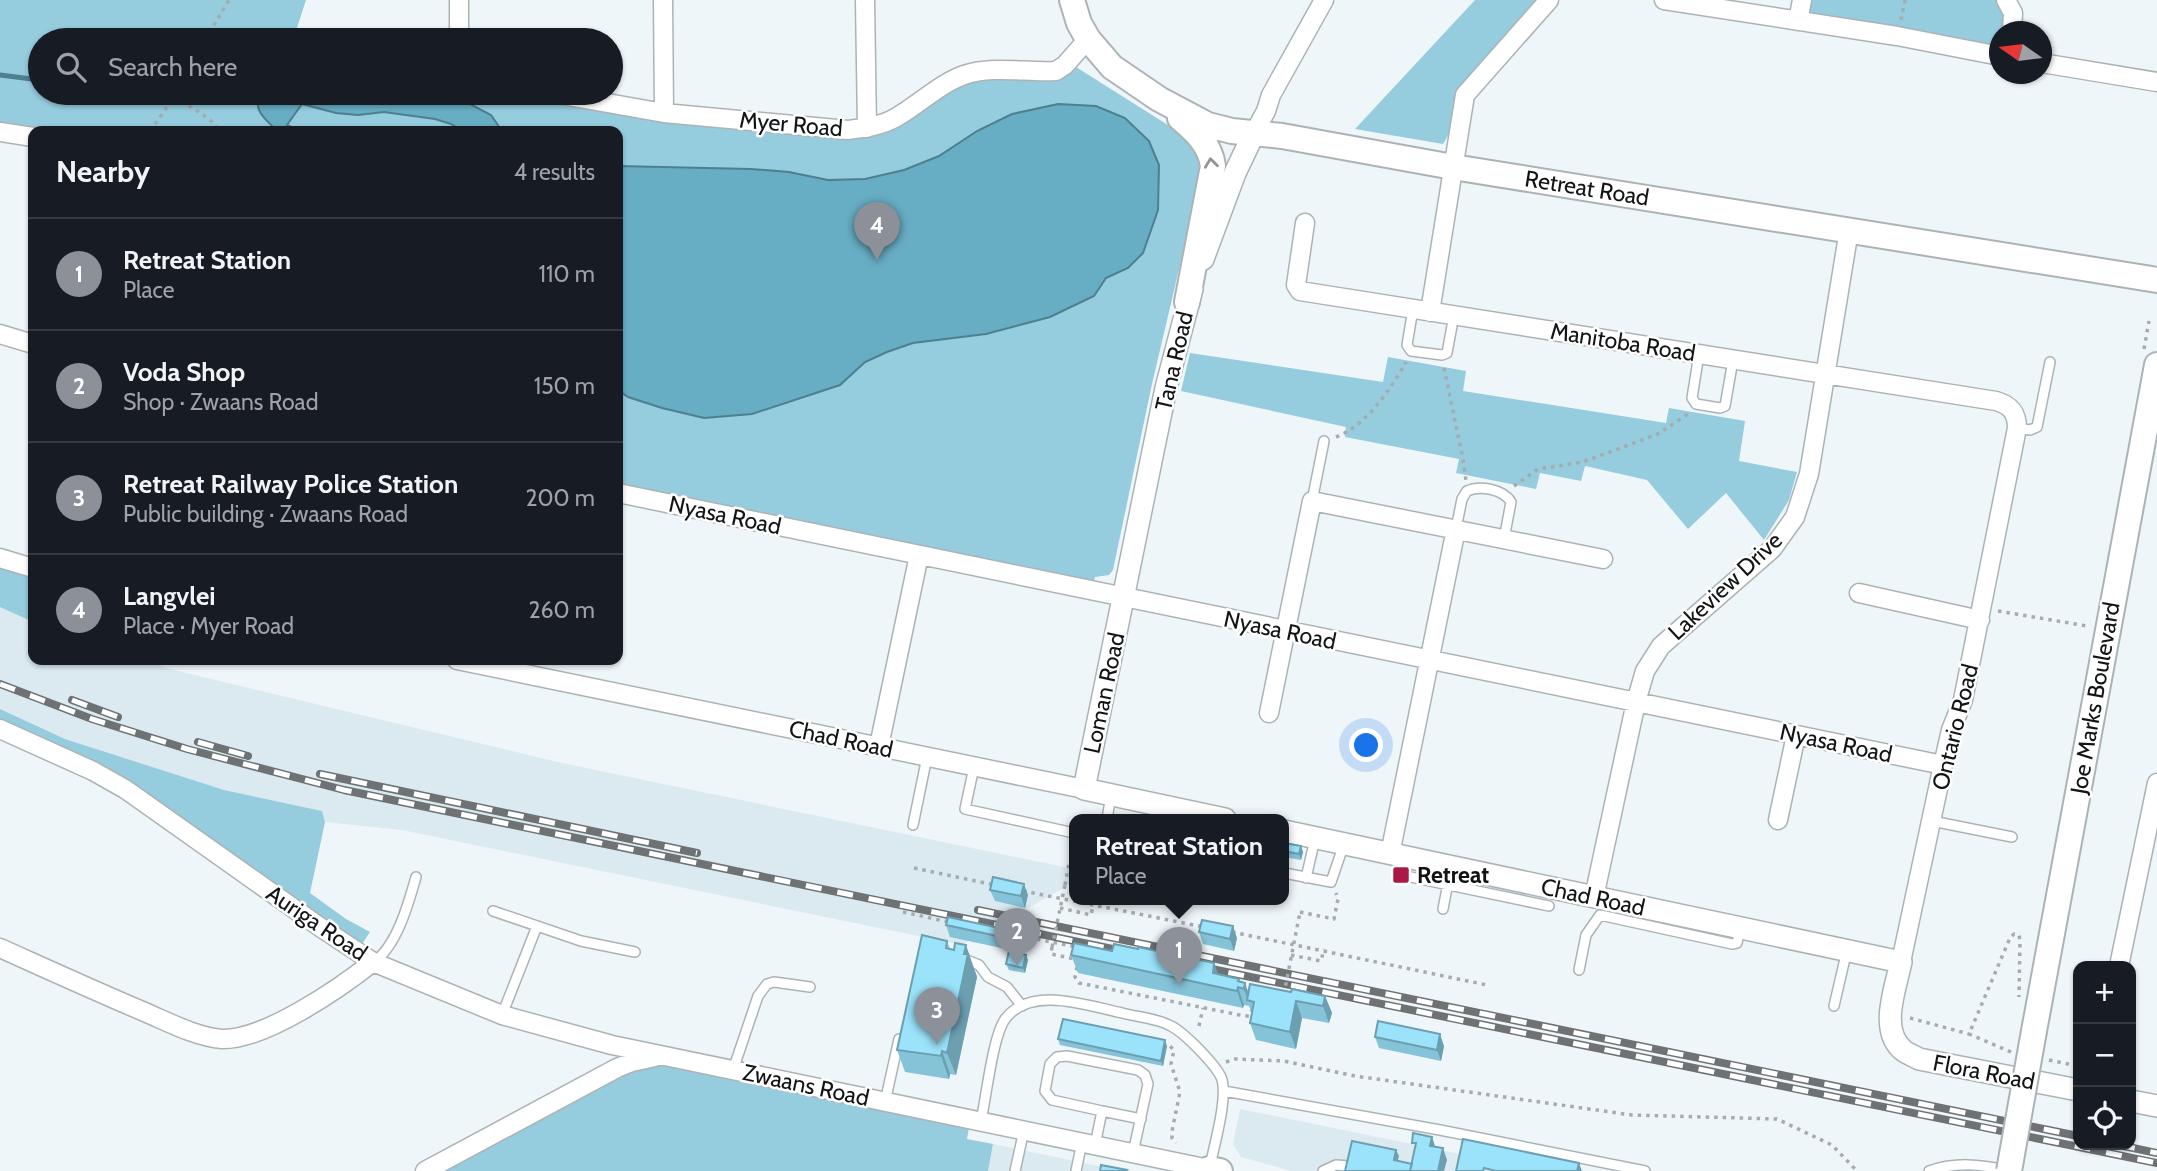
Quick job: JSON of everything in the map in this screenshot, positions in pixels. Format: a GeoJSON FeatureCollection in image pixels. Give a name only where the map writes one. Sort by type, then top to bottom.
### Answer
{"type":"FeatureCollection","features":[{"type":"Feature","properties":{"kind":"main road","name":"Retreat Road"},"geometry":{"type":"LineString","coordinates":[[1072,0],[1087,39],[1112,67],[1159,99],[1208,125],[2157,280]]}},
{"type":"Feature","properties":{"kind":"main road"},"geometry":{"type":"LineString","coordinates":[[1159,99],[1198,134],[1209,148],[1212,160],[1213,176],[1187,302]]}},
{"type":"Feature","properties":{"kind":"main road","name":"Joe Marks Boulevard"},"geometry":{"type":"LineString","coordinates":[[2010,1171],[2157,365]]}},
{"type":"Feature","properties":{"kind":"street"},"geometry":{"type":"LineString","coordinates":[[459,0],[459,28]]}},
{"type":"Feature","properties":{"kind":"street"},"geometry":{"type":"LineString","coordinates":[[663,0],[664,113]]}},
{"type":"Feature","properties":{"kind":"street"},"geometry":{"type":"LineString","coordinates":[[865,0],[867,128]]}},
{"type":"Feature","properties":{"kind":"street"},"geometry":{"type":"LineString","coordinates":[[1254,133],[1271,95],[1324,0]]}},
{"type":"Feature","properties":{"kind":"street"},"geometry":{"type":"LineString","coordinates":[[1421,310],[1467,90],[1549,0]]}},
{"type":"Feature","properties":{"kind":"street"},"geometry":{"type":"LineString","coordinates":[[1664,0],[1897,36],[1989,54]]}},
{"type":"Feature","properties":{"kind":"street"},"geometry":{"type":"LineString","coordinates":[[1798,21],[1802,0]]}},
{"type":"Feature","properties":{"kind":"street"},"geometry":{"type":"LineString","coordinates":[[2006,0],[2013,13],[2013,21]]}},
{"type":"Feature","properties":{"kind":"street","name":"Myer Road"},"geometry":{"type":"LineString","coordinates":[[619,105],[664,113],[848,130],[867,128],[892,120],[953,80],[967,74],[1056,71],[1065,65],[1087,39]]}},
{"type":"Feature","properties":{"kind":"street"},"geometry":{"type":"LineString","coordinates":[[2052,65],[2157,82]]}},
{"type":"Feature","properties":{"kind":"street"},"geometry":{"type":"LineString","coordinates":[[0,132],[28,136]]}},
{"type":"Feature","properties":{"kind":"street","name":"Tana Road"},"geometry":{"type":"LineString","coordinates":[[1125,598],[1166,388],[1187,302],[1235,173],[1254,133]]}},
{"type":"Feature","properties":{"kind":"street","name":"Manitoba Road"},"geometry":{"type":"LineString","coordinates":[[1306,223],[1297,290],[1996,401],[2007,405],[2015,420]]}},
{"type":"Feature","properties":{"kind":"street","name":"Lakeview Drive"},"geometry":{"type":"LineString","coordinates":[[1594,897],[1645,671],[1661,646],[1772,550],[1795,517],[1809,474],[1849,230]]}},
{"type":"Feature","properties":{"kind":"street"},"geometry":{"type":"LineString","coordinates":[[0,334],[28,342]]}},
{"type":"Feature","properties":{"kind":"street","name":"Ontario Road"},"geometry":{"type":"LineString","coordinates":[[1895,1041],[1891,1013],[1943,765],[1951,730],[1963,700],[1981,614],[2015,420]]}},
{"type":"Feature","properties":{"kind":"street","name":"Nyasa Road"},"geometry":{"type":"LineString","coordinates":[[623,494],[1943,765]]}},
{"type":"Feature","properties":{"kind":"street"},"geometry":{"type":"LineString","coordinates":[[1269,713],[1312,501],[1603,559]]}},
{"type":"Feature","properties":{"kind":"street"},"geometry":{"type":"LineString","coordinates":[[1390,854],[1456,529]]}},
{"type":"Feature","properties":{"kind":"street"},"geometry":{"type":"LineString","coordinates":[[879,746],[919,555]]}},
{"type":"Feature","properties":{"kind":"street"},"geometry":{"type":"LineString","coordinates":[[0,558],[28,566]]}},
{"type":"Feature","properties":{"kind":"street"},"geometry":{"type":"LineString","coordinates":[[1859,593],[1981,614]]}},
{"type":"Feature","properties":{"kind":"street","name":"Loman Road"},"geometry":{"type":"LineString","coordinates":[[1084,789],[1125,598]]}},
{"type":"Feature","properties":{"kind":"street","name":"Chad Road"},"geometry":{"type":"LineString","coordinates":[[482,665],[1201,814]]}},
{"type":"Feature","properties":{"kind":"street","name":"Auriga Road"},"geometry":{"type":"LineString","coordinates":[[0,729],[93,771],[125,789],[373,962],[502,1015],[579,1038],[662,1055]]}},
{"type":"Feature","properties":{"kind":"street"},"geometry":{"type":"LineString","coordinates":[[1778,820],[1796,735]]}},
{"type":"Feature","properties":{"kind":"street"},"geometry":{"type":"LineString","coordinates":[[2120,961],[2157,783]]}},
{"type":"Feature","properties":{"kind":"street","name":"Chad Road"},"geometry":{"type":"LineString","coordinates":[[1289,832],[1390,854],[1449,876],[1594,897],[1902,962]]}},
{"type":"Feature","properties":{"kind":"street"},"geometry":{"type":"LineString","coordinates":[[0,948],[177,1026],[223,1039],[251,1034],[286,1019],[348,982],[373,962]]}},
{"type":"Feature","properties":{"kind":"street","name":"Flora Road"},"geometry":{"type":"LineString","coordinates":[[1895,1041],[1903,1051],[1919,1059],[2073,1089]]}},
{"type":"Feature","properties":{"kind":"street","name":"Zwaans Road"},"geometry":{"type":"LineString","coordinates":[[425,1171],[617,1068],[662,1055],[1213,1170]]}},
{"type":"Feature","properties":{"kind":"street"},"geometry":{"type":"LineString","coordinates":[[2136,1102],[2157,1106]]}},
{"type":"Feature","properties":{"kind":"lane"},"geometry":{"type":"LineString","coordinates":[[1421,310],[1407,345],[1411,351],[1442,355],[1448,351],[1454,315]]}},
{"type":"Feature","properties":{"kind":"lane"},"geometry":{"type":"LineString","coordinates":[[1699,354],[1692,398],[1696,404],[1720,408],[1725,406],[1733,360]]}},
{"type":"Feature","properties":{"kind":"lane"},"geometry":{"type":"LineString","coordinates":[[2015,420],[2030,430],[2037,427],[2050,362]]}},
{"type":"Feature","properties":{"kind":"lane"},"geometry":{"type":"LineString","coordinates":[[1312,501],[1324,441]]}},
{"type":"Feature","properties":{"kind":"lane"},"geometry":{"type":"LineString","coordinates":[[1456,529],[1462,499],[1471,488],[1504,494],[1511,507],[1504,539]]}},
{"type":"Feature","properties":{"kind":"lane"},"geometry":{"type":"LineString","coordinates":[[914,825],[927,757]]}},
{"type":"Feature","properties":{"kind":"lane"},"geometry":{"type":"LineString","coordinates":[[974,767],[965,809],[1069,832]]}},
{"type":"Feature","properties":{"kind":"lane"},"geometry":{"type":"LineString","coordinates":[[1108,814],[1111,795]]}},
{"type":"Feature","properties":{"kind":"lane"},"geometry":{"type":"LineString","coordinates":[[1932,821],[2012,837]]}},
{"type":"Feature","properties":{"kind":"lane"},"geometry":{"type":"LineString","coordinates":[[1306,878],[1315,838]]}},
{"type":"Feature","properties":{"kind":"lane"},"geometry":{"type":"LineString","coordinates":[[1289,874],[1331,882],[1344,844]]}},
{"type":"Feature","properties":{"kind":"lane"},"geometry":{"type":"LineString","coordinates":[[1401,875],[1449,876],[1549,906]]}},
{"type":"Feature","properties":{"kind":"lane"},"geometry":{"type":"LineString","coordinates":[[1443,909],[1449,876]]}},
{"type":"Feature","properties":{"kind":"lane"},"geometry":{"type":"LineString","coordinates":[[373,962],[384,955],[416,877]]}},
{"type":"Feature","properties":{"kind":"lane"},"geometry":{"type":"LineString","coordinates":[[493,911],[581,941],[635,952]]}},
{"type":"Feature","properties":{"kind":"lane"},"geometry":{"type":"LineString","coordinates":[[1579,970],[1586,934],[1600,915],[1732,944],[1737,943],[1741,928]]}},
{"type":"Feature","properties":{"kind":"lane"},"geometry":{"type":"LineString","coordinates":[[502,1015],[537,926]]}},
{"type":"Feature","properties":{"kind":"lane"},"geometry":{"type":"LineString","coordinates":[[1834,1006],[1847,950]]}},
{"type":"Feature","properties":{"kind":"lane"},"geometry":{"type":"LineString","coordinates":[[951,956],[975,962],[988,977],[1007,987],[1022,1006]]}},
{"type":"Feature","properties":{"kind":"lane"},"geometry":{"type":"LineString","coordinates":[[733,1070],[758,996],[766,984],[774,982],[810,987]]}},
{"type":"Feature","properties":{"kind":"lane"},"geometry":{"type":"LineString","coordinates":[[981,1121],[999,1033],[1005,1018],[1022,1006],[1055,1000],[1166,1023],[1178,1030],[1213,1065],[1222,1078],[1224,1091],[1213,1170]]}},
{"type":"Feature","properties":{"kind":"lane"},"geometry":{"type":"LineString","coordinates":[[886,1101],[902,1028]]}},
{"type":"Feature","properties":{"kind":"lane"},"geometry":{"type":"LineString","coordinates":[[1133,1153],[1148,1084],[1142,1073],[1062,1055],[1053,1059],[1044,1086],[1048,1097],[1058,1102],[1140,1119]]}},
{"type":"Feature","properties":{"kind":"lane"},"geometry":{"type":"LineString","coordinates":[[1224,1091],[1645,1171]]}},
{"type":"Feature","properties":{"kind":"lane"},"geometry":{"type":"LineString","coordinates":[[1076,1171],[1102,1111]]}},
{"type":"Feature","properties":{"kind":"lane"},"geometry":{"type":"LineString","coordinates":[[1015,1171],[1024,1130]]}},
{"type":"Feature","properties":{"kind":"lane"},"geometry":{"type":"LineString","coordinates":[[1929,1171],[1971,1164],[2010,1171]]}},
{"type":"Feature","properties":{"kind":"lane"},"geometry":{"type":"LineString","coordinates":[[1323,1171],[1336,1165],[1350,1166]]}},
{"type":"Feature","properties":{"kind":"path"},"geometry":{"type":"LineString","coordinates":[[212,28],[229,0]]}},
{"type":"Feature","properties":{"kind":"path"},"geometry":{"type":"LineString","coordinates":[[153,126],[167,105]]}},
{"type":"Feature","properties":{"kind":"path"},"geometry":{"type":"LineString","coordinates":[[189,105],[216,126]]}},
{"type":"Feature","properties":{"kind":"path"},"geometry":{"type":"LineString","coordinates":[[1324,441],[1349,430],[1367,415],[1389,389],[1411,351]]}},
{"type":"Feature","properties":{"kind":"path"},"geometry":{"type":"LineString","coordinates":[[1442,355],[1465,477],[1471,488]]}},
{"type":"Feature","properties":{"kind":"path"},"geometry":{"type":"LineString","coordinates":[[1504,494],[1538,469],[1583,462],[1658,434],[1685,417],[1696,404]]}},
{"type":"Feature","properties":{"kind":"path"},"geometry":{"type":"LineString","coordinates":[[1981,614],[2092,627]]}},
{"type":"Feature","properties":{"kind":"path"},"geometry":{"type":"LineString","coordinates":[[914,868],[1004,887]]}},
{"type":"Feature","properties":{"kind":"path"},"geometry":{"type":"LineString","coordinates":[[1069,875],[1051,954],[1079,959],[1075,977],[1079,984],[1245,1017],[1252,1012],[1254,1003]]}},
{"type":"Feature","properties":{"kind":"path"},"geometry":{"type":"LineString","coordinates":[[1282,999],[1300,912],[1334,919],[1338,899],[1331,882]]}},
{"type":"Feature","properties":{"kind":"path"},"geometry":{"type":"LineString","coordinates":[[1017,889],[1069,901]]}},
{"type":"Feature","properties":{"kind":"path"},"geometry":{"type":"LineString","coordinates":[[1089,905],[1216,929]]}},
{"type":"Feature","properties":{"kind":"path"},"geometry":{"type":"LineString","coordinates":[[1060,908],[1091,915],[1093,906]]}},
{"type":"Feature","properties":{"kind":"path"},"geometry":{"type":"LineString","coordinates":[[903,912],[957,923]]}},
{"type":"Feature","properties":{"kind":"path"},"geometry":{"type":"LineString","coordinates":[[1229,931],[1487,985]]}},
{"type":"Feature","properties":{"kind":"path"},"geometry":{"type":"LineString","coordinates":[[1010,934],[1077,948]]}},
{"type":"Feature","properties":{"kind":"path"},"geometry":{"type":"LineString","coordinates":[[1969,1034],[2014,934],[2020,937],[2018,992],[2023,1002]]}},
{"type":"Feature","properties":{"kind":"path"},"geometry":{"type":"LineString","coordinates":[[1292,956],[1321,961],[1324,949]]}},
{"type":"Feature","properties":{"kind":"path"},"geometry":{"type":"LineString","coordinates":[[1276,993],[1289,996]]}},
{"type":"Feature","properties":{"kind":"path"},"geometry":{"type":"LineString","coordinates":[[1199,1026],[1203,1008]]}},
{"type":"Feature","properties":{"kind":"path"},"geometry":{"type":"LineString","coordinates":[[1901,1016],[1969,1034],[2010,1052],[2024,1054]]}},
{"type":"Feature","properties":{"kind":"path"},"geometry":{"type":"LineString","coordinates":[[1157,1043],[1170,1046],[1174,1050],[1171,1064],[1180,1092],[1172,1138],[1182,1147]]}},
{"type":"Feature","properties":{"kind":"path"},"geometry":{"type":"LineString","coordinates":[[2037,1057],[2073,1065]]}},
{"type":"Feature","properties":{"kind":"path"},"geometry":{"type":"LineString","coordinates":[[1213,1065],[1235,1059],[1284,1061],[1355,1076],[1632,1115],[1777,1119],[1832,1145],[1857,1171]]}},
{"type":"Feature","properties":{"kind":"shaded area"},"geometry":{"type":"Polygon","coordinates":[[[0,0],[306,0],[297,28],[28,28],[28,105],[569,105],[676,124],[855,139],[891,131],[971,81],[1061,78],[1076,67],[1171,127],[1192,144],[1201,161],[1200,180],[1152,384],[1113,570],[1109,575],[1095,577],[1094,582],[623,484],[623,126],[28,127],[0,123],[0,0]]]}},
{"type":"Feature","properties":{"kind":"shaded area"},"geometry":{"type":"Polygon","coordinates":[[[1475,0],[1536,0],[1460,86],[1450,130],[1443,144],[1355,129],[1475,0]]]}},
{"type":"Feature","properties":{"kind":"shaded area"},"geometry":{"type":"Polygon","coordinates":[[[1803,0],[2004,0],[2013,21],[1989,21],[1989,52],[1799,19],[1803,0]]]}},
{"type":"Feature","properties":{"kind":"shaded area"},"geometry":{"type":"Polygon","coordinates":[[[1058,104],[1096,106],[1125,118],[1149,141],[1159,165],[1158,210],[1143,253],[1128,268],[1106,278],[1094,296],[1050,317],[986,334],[913,343],[865,362],[840,385],[752,414],[704,418],[662,408],[623,394],[623,166],[751,169],[789,172],[828,180],[865,179],[904,170],[939,156],[977,131],[1012,114],[1058,104]]]}},
{"type":"Feature","properties":{"kind":"shaded area"},"geometry":{"type":"Polygon","coordinates":[[[258,105],[301,105],[287,125],[289,126],[272,126],[258,105]]]}},
{"type":"Feature","properties":{"kind":"shaded area"},"geometry":{"type":"Polygon","coordinates":[[[306,105],[472,105],[491,115],[499,126],[454,126],[435,119],[384,112],[358,115],[336,113],[306,105]]]}},
{"type":"Feature","properties":{"kind":"shaded area"},"geometry":{"type":"Polygon","coordinates":[[[1190,353],[1383,382],[1388,357],[1466,371],[1463,391],[1666,423],[1669,408],[1745,421],[1739,461],[1797,472],[1789,500],[1764,540],[1726,493],[1688,529],[1647,480],[1585,466],[1581,481],[1540,473],[1536,489],[1456,473],[1459,459],[1345,437],[1346,427],[1181,391],[1190,353]]]}},
{"type":"Feature","properties":{"kind":"shaded area"},"geometry":{"type":"Polygon","coordinates":[[[0,567],[28,575],[28,620],[0,607],[0,567]]]}},
{"type":"Feature","properties":{"kind":"shaded area"},"geometry":{"type":"Polygon","coordinates":[[[0,607],[28,620],[28,665],[158,665],[562,763],[1069,868],[1069,885],[962,945],[402,830],[325,822],[322,811],[224,790],[65,739],[0,709],[0,607]]]}},
{"type":"Feature","properties":{"kind":"shaded area"},"geometry":{"type":"Polygon","coordinates":[[[0,709],[65,739],[224,790],[322,811],[325,822],[310,893],[346,919],[370,932],[362,944],[139,787],[97,763],[0,720],[0,709]]]}},
{"type":"Feature","properties":{"kind":"shaded area"},"geometry":{"type":"Polygon","coordinates":[[[668,1064],[969,1128],[967,1139],[993,1144],[988,1171],[445,1171],[632,1071],[668,1064]]]}},
{"type":"Feature","properties":{"kind":"shaded area"},"geometry":{"type":"Polygon","coordinates":[[[1240,1109],[1541,1171],[1291,1171],[1241,1157],[1233,1144],[1240,1109]]]}},
{"type":"Feature","properties":{"kind":"shaded area"},"geometry":{"type":"Polygon","coordinates":[[[993,1144],[1122,1171],[988,1171],[993,1144]]]}},
{"type":"Feature","properties":{"kind":"building"},"geometry":{"type":"Polygon","coordinates":[[[1289,844],[1301,846],[1299,854],[1289,852],[1289,844]]]}},
{"type":"Feature","properties":{"kind":"building"},"geometry":{"type":"Polygon","coordinates":[[[993,877],[1024,884],[1021,896],[990,890],[993,877]]]}},
{"type":"Feature","properties":{"kind":"building"},"geometry":{"type":"Polygon","coordinates":[[[948,917],[1013,931],[1011,939],[946,925],[948,917]]]}},
{"type":"Feature","properties":{"kind":"building"},"geometry":{"type":"Polygon","coordinates":[[[1202,920],[1233,926],[1230,939],[1199,932],[1202,920]]]}},
{"type":"Feature","properties":{"kind":"building"},"geometry":{"type":"Polygon","coordinates":[[[922,935],[947,941],[946,948],[954,950],[955,943],[966,945],[964,954],[968,954],[947,1053],[942,1051],[941,1056],[897,1050],[922,935]]]}},
{"type":"Feature","properties":{"kind":"building"},"geometry":{"type":"Polygon","coordinates":[[[1074,943],[1112,951],[1114,944],[1138,947],[1214,963],[1213,973],[1239,979],[1238,981],[1245,983],[1244,989],[1238,987],[1237,991],[1071,955],[1074,943]]]}},
{"type":"Feature","properties":{"kind":"building"},"geometry":{"type":"Polygon","coordinates":[[[1009,951],[1026,955],[1023,968],[1006,964],[1009,951]]]}},
{"type":"Feature","properties":{"kind":"building"},"geometry":{"type":"Polygon","coordinates":[[[1250,984],[1325,996],[1323,1006],[1296,1001],[1290,1032],[1250,1023],[1254,1002],[1247,1000],[1250,984]]]}},
{"type":"Feature","properties":{"kind":"building"},"geometry":{"type":"Polygon","coordinates":[[[1063,1019],[1165,1040],[1161,1061],[1058,1039],[1063,1019]]]}},
{"type":"Feature","properties":{"kind":"building"},"geometry":{"type":"Polygon","coordinates":[[[1378,1021],[1440,1034],[1437,1050],[1375,1037],[1378,1021]]]}},
{"type":"Feature","properties":{"kind":"building"},"geometry":{"type":"Polygon","coordinates":[[[1413,1133],[1432,1137],[1430,1146],[1443,1148],[1438,1171],[1410,1171],[1416,1143],[1412,1143],[1413,1133]]]}},
{"type":"Feature","properties":{"kind":"building"},"geometry":{"type":"Polygon","coordinates":[[[1463,1139],[1579,1163],[1577,1171],[1496,1171],[1484,1168],[1483,1171],[1456,1171],[1463,1139]]]}},
{"type":"Feature","properties":{"kind":"building"},"geometry":{"type":"Polygon","coordinates":[[[1352,1141],[1396,1150],[1394,1160],[1412,1164],[1410,1171],[1345,1171],[1352,1141]]]}},
{"type":"Feature","properties":{"kind":"building"},"geometry":{"type":"Polygon","coordinates":[[[1101,1165],[1127,1170],[1100,1171],[1101,1165]]]}},
{"type":"Feature","properties":{"kind":"waterway"},"geometry":{"type":"LineString","coordinates":[[0,75],[28,78]]}},
{"type":"Feature","properties":{"kind":"railway"},"geometry":{"type":"LineString","coordinates":[[0,684],[92,719],[187,749],[344,790],[1132,953]]}},
{"type":"Feature","properties":{"kind":"railway"},"geometry":{"type":"LineString","coordinates":[[72,700],[118,717]]}},
{"type":"Feature","properties":{"kind":"railway"},"geometry":{"type":"LineString","coordinates":[[198,742],[248,756]]}},
{"type":"Feature","properties":{"kind":"railway"},"geometry":{"type":"LineString","coordinates":[[320,774],[697,853]]}},
{"type":"Feature","properties":{"kind":"railway"},"geometry":{"type":"LineString","coordinates":[[978,910],[2073,1135]]}},
{"type":"Feature","properties":{"kind":"railway"},"geometry":{"type":"LineString","coordinates":[[1197,966],[2157,1163]]}},
{"type":"Feature","properties":{"kind":"railway"},"geometry":{"type":"LineString","coordinates":[[2136,1149],[2157,1153]]}},
{"type":"Feature","properties":{"kind":"place","name":"Langvlei"},"geometry":{"type":"Point","coordinates":[877,260]}},
{"type":"Feature","properties":{"kind":"place","name":"Retreat"},"geometry":{"type":"Point","coordinates":[1401,875]}},
{"type":"Feature","properties":{"kind":"place","name":"Voda Shop"},"geometry":{"type":"Point","coordinates":[1017,966]}},
{"type":"Feature","properties":{"kind":"place","name":"Retreat Station"},"geometry":{"type":"Point","coordinates":[1179,985]}},
{"type":"Feature","properties":{"kind":"place","name":"Retreat Railway Police Station"},"geometry":{"type":"Point","coordinates":[937,1045]}}]}
